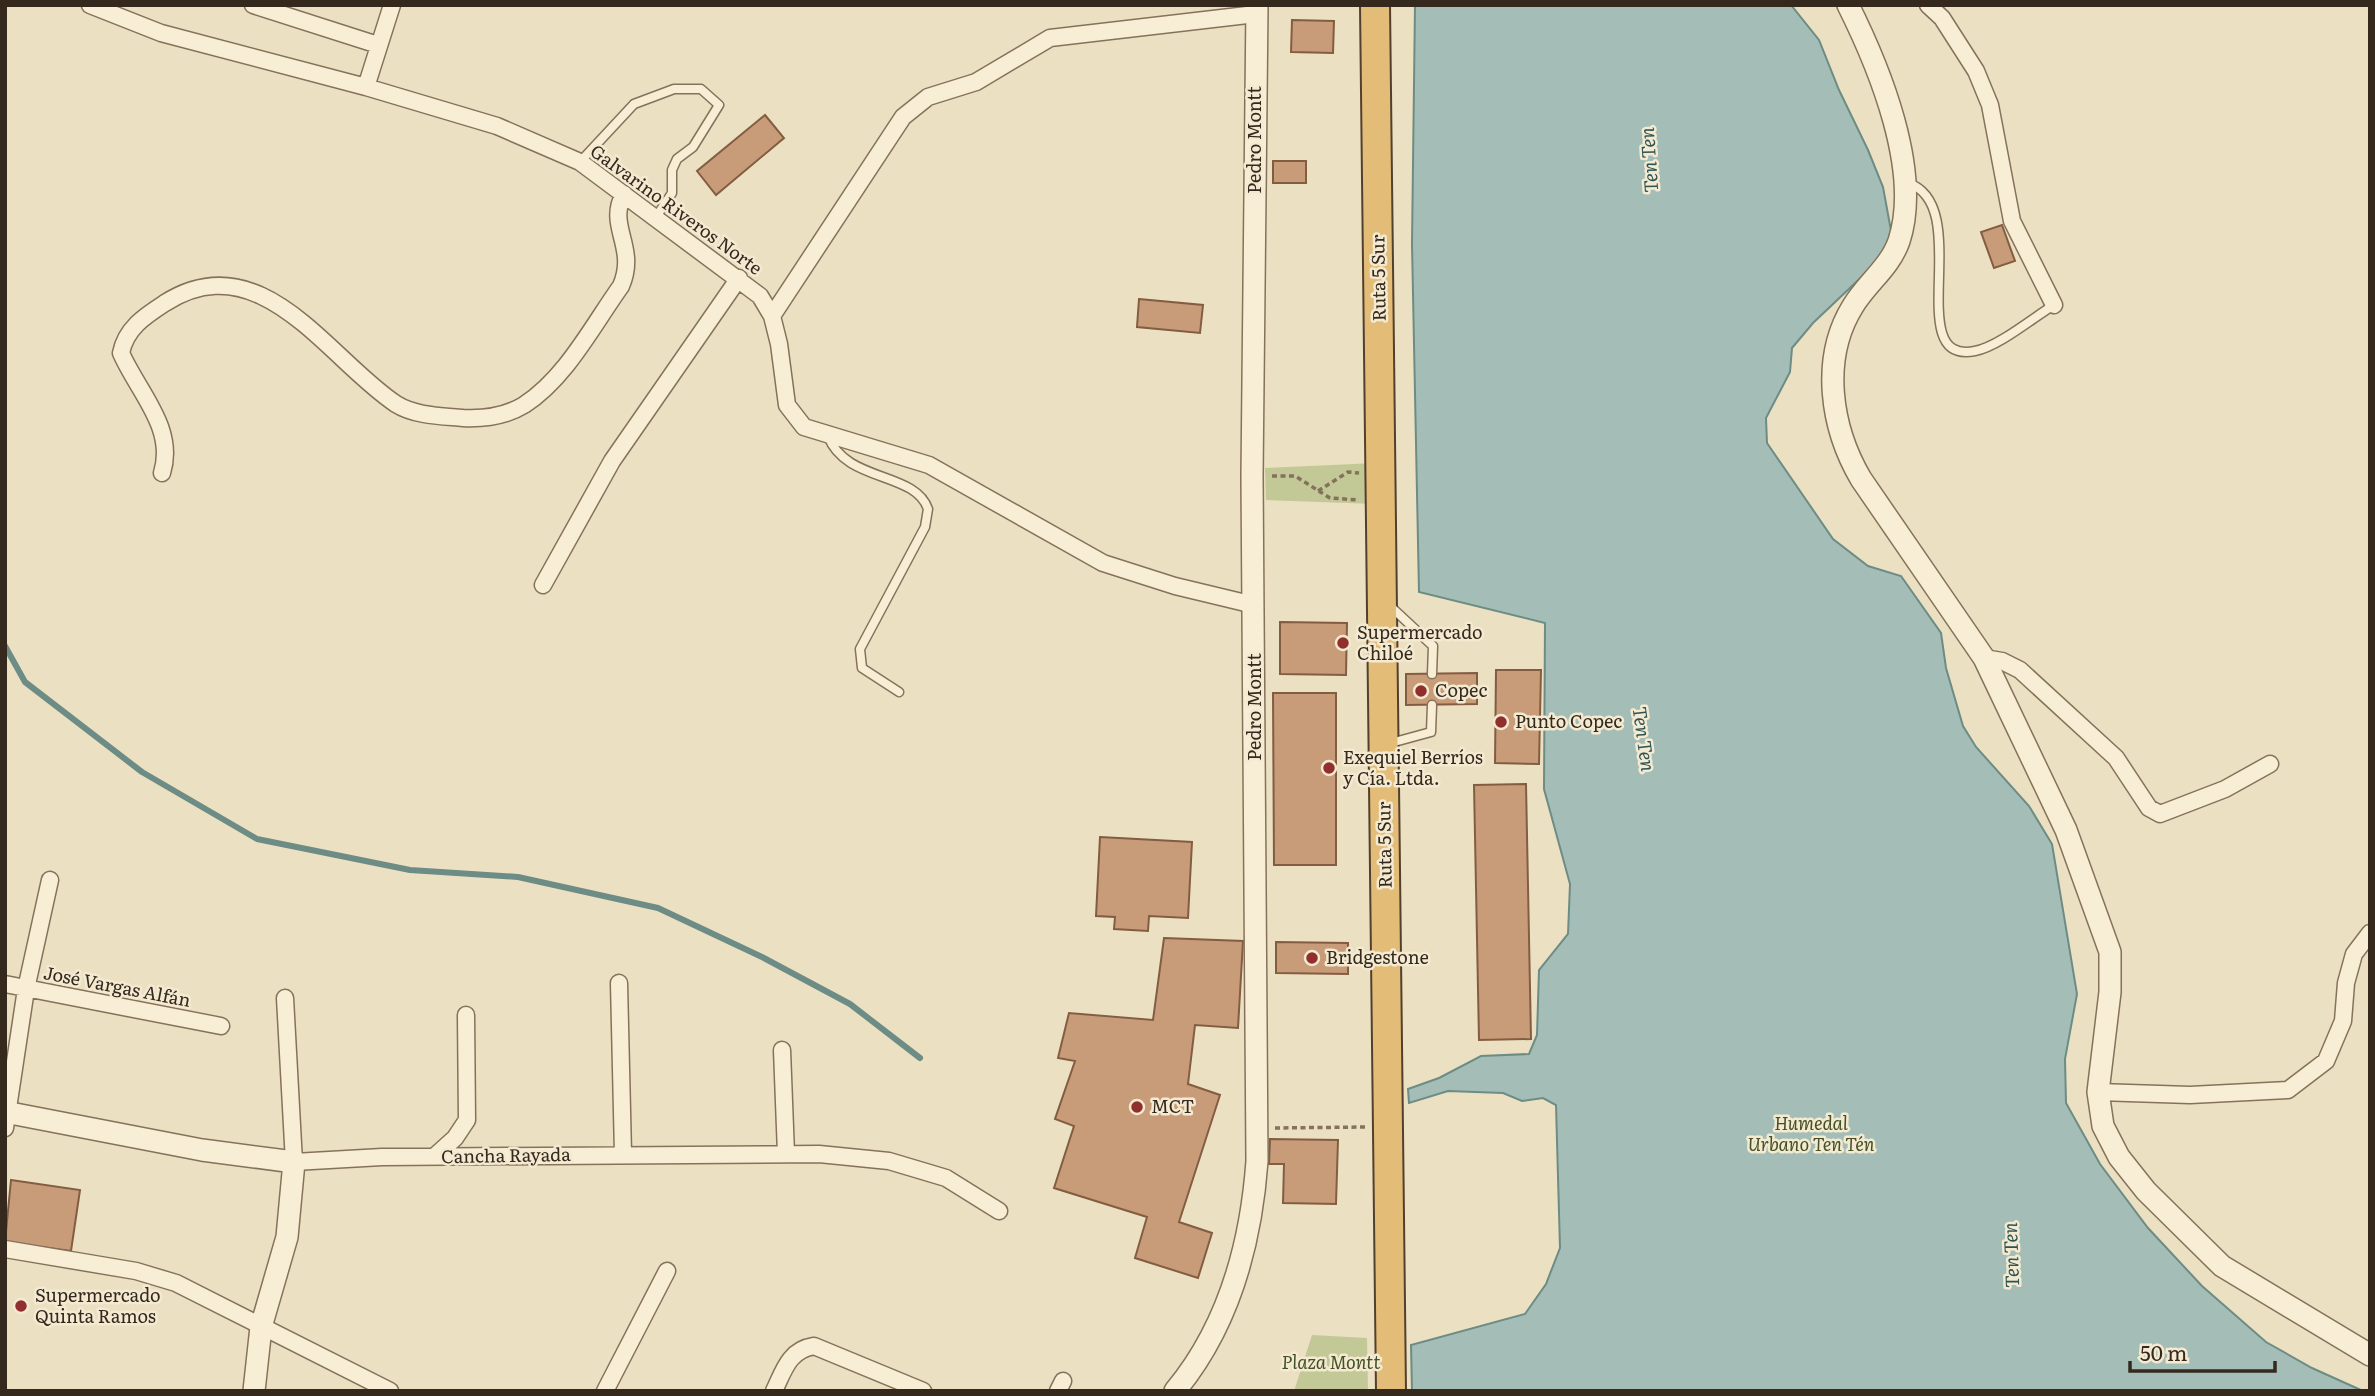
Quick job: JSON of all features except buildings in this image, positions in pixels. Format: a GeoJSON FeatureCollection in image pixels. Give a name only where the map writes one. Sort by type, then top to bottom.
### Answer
{"type":"FeatureCollection","features":[{"type":"Feature","properties":{"kind":"highway","name":"Ruta 5 Sur"},"geometry":{"type":"LineString","coordinates":[[1375,5],[1391,1391]]}},
{"type":"Feature","properties":{"kind":"street","name":"Galvarino Riveros Norte"},"geometry":{"type":"LineString","coordinates":[[90,5],[161,33],[497,126],[580,162],[760,296],[772,316],[779,344],[787,405],[804,428],[929,465],[1103,563],[1175,586],[1254,606]]}},
{"type":"Feature","properties":{"kind":"street"},"geometry":{"type":"LineString","coordinates":[[253,5],[378,45]]}},
{"type":"Feature","properties":{"kind":"street"},"geometry":{"type":"LineString","coordinates":[[366,88],[392,5]]}},
{"type":"Feature","properties":{"kind":"street"},"geometry":{"type":"LineString","coordinates":[[1848,5],[1882,85],[1905,182],[1905,212],[1899,240],[1881,271],[1853,305],[1838,342],[1833,382],[1837,422],[1842,442],[1861,479],[1984,658],[2066,830],[2110,952],[2110,992],[2098,1092],[2103,1126],[2119,1157],[2146,1191],[2222,1266],[2370,1355]]}},
{"type":"Feature","properties":{"kind":"street"},"geometry":{"type":"LineString","coordinates":[[1928,5],[1942,18],[1981,83],[1990,105],[2012,221],[2054,304]]}},
{"type":"Feature","properties":{"kind":"street"},"geometry":{"type":"LineString","coordinates":[[772,316],[903,117],[928,97],[976,82],[1050,38],[1256,9]]}},
{"type":"Feature","properties":{"kind":"street","name":"Pedro Montt"},"geometry":{"type":"LineString","coordinates":[[1175,1391],[1195,1366],[1210,1340],[1236,1277],[1255,1194],[1258,1128],[1252,477],[1256,9]]}},
{"type":"Feature","properties":{"kind":"street"},"geometry":{"type":"LineString","coordinates":[[162,473],[166,454],[163,431],[121,353],[131,328],[170,300],[212,285],[241,289],[279,305],[327,341],[397,405],[416,412],[447,417],[478,418],[506,414],[525,404],[545,388],[621,286],[627,269],[627,251],[617,211],[624,194]]}},
{"type":"Feature","properties":{"kind":"street"},"geometry":{"type":"LineString","coordinates":[[543,585],[611,461],[739,278]]}},
{"type":"Feature","properties":{"kind":"street"},"geometry":{"type":"LineString","coordinates":[[1984,658],[2002,661],[2020,670],[2116,758],[2149,808],[2160,814],[2225,789],[2270,764]]}},
{"type":"Feature","properties":{"kind":"street"},"geometry":{"type":"LineString","coordinates":[[6,1118],[26,989],[50,880]]}},
{"type":"Feature","properties":{"kind":"street"},"geometry":{"type":"LineString","coordinates":[[2098,1092],[2190,1095],[2288,1090],[2326,1061],[2343,1021],[2346,983],[2354,954],[2370,933]]}},
{"type":"Feature","properties":{"kind":"street"},"geometry":{"type":"LineString","coordinates":[[619,983],[623,1154]]}},
{"type":"Feature","properties":{"kind":"street","name":"José Vargas Alfán"},"geometry":{"type":"LineString","coordinates":[[5,984],[221,1026]]}},
{"type":"Feature","properties":{"kind":"street"},"geometry":{"type":"LineString","coordinates":[[254,1391],[261,1327],[287,1237],[294,1162],[285,998]]}},
{"type":"Feature","properties":{"kind":"street"},"geometry":{"type":"LineString","coordinates":[[435,1156],[455,1138],[467,1121],[466,1015]]}},
{"type":"Feature","properties":{"kind":"street"},"geometry":{"type":"LineString","coordinates":[[782,1050],[786,1154]]}},
{"type":"Feature","properties":{"kind":"street","name":"Cancha Rayada"},"geometry":{"type":"LineString","coordinates":[[6,1118],[294,1162],[435,1156],[623,1154],[786,1154],[889,1161],[946,1178],[999,1211]]}},
{"type":"Feature","properties":{"kind":"street"},"geometry":{"type":"LineString","coordinates":[[5,1249],[136,1271],[176,1283],[390,1391]]}},
{"type":"Feature","properties":{"kind":"street"},"geometry":{"type":"LineString","coordinates":[[605,1391],[667,1271]]}},
{"type":"Feature","properties":{"kind":"street"},"geometry":{"type":"LineString","coordinates":[[774,1391],[790,1358],[799,1348],[814,1346],[923,1391]]}},
{"type":"Feature","properties":{"kind":"lane"},"geometry":{"type":"LineString","coordinates":[[580,162],[634,104],[674,89],[701,89],[719,105],[693,147],[677,159],[672,170],[672,193],[656,217]]}},
{"type":"Feature","properties":{"kind":"lane"},"geometry":{"type":"LineString","coordinates":[[1905,182],[1924,193],[1939,230],[1939,330],[1947,343],[1960,351],[1983,349],[2054,304]]}},
{"type":"Feature","properties":{"kind":"lane"},"geometry":{"type":"LineString","coordinates":[[828,436],[841,458],[857,468],[917,493],[928,509],[925,527],[860,649],[862,668],[899,692]]}},
{"type":"Feature","properties":{"kind":"lane"},"geometry":{"type":"LineString","coordinates":[[1383,599],[1433,646],[1432,674]]}},
{"type":"Feature","properties":{"kind":"lane"},"geometry":{"type":"LineString","coordinates":[[1384,745],[1431,732],[1432,705]]}},
{"type":"Feature","properties":{"kind":"path"},"geometry":{"type":"LineString","coordinates":[[1318,491],[1348,472],[1381,488]]}},
{"type":"Feature","properties":{"kind":"path"},"geometry":{"type":"LineString","coordinates":[[1252,477],[1296,476],[1330,498],[1381,488]]}},
{"type":"Feature","properties":{"kind":"path"},"geometry":{"type":"LineString","coordinates":[[1258,1128],[1388,1127]]}},
{"type":"Feature","properties":{"kind":"green space"},"geometry":{"type":"Polygon","coordinates":[[[1376,463],[1376,504],[1266,500],[1265,468],[1376,463]]]}},
{"type":"Feature","properties":{"kind":"green space","name":"Plaza Montt"},"geometry":{"type":"Polygon","coordinates":[[[1312,1335],[1367,1338],[1368,1391],[1294,1391],[1312,1335]]]}},
{"type":"Feature","properties":{"kind":"water","name":"Humedal Urbano Ten Tén"},"geometry":{"type":"Polygon","coordinates":[[[1415,5],[1791,5],[1819,40],[1883,187],[1892,236],[1888,249],[1813,323],[1792,348],[1790,372],[1766,418],[1767,443],[1833,539],[1868,566],[1901,576],[1941,633],[1946,668],[1963,726],[1976,747],[2029,806],[2052,844],[2077,994],[2065,1059],[2066,1103],[2100,1164],[2148,1228],[2202,1286],[2266,1342],[2312,1368],[2363,1391],[1412,1391],[1411,1345],[1525,1314],[1546,1284],[1560,1248],[1556,1105],[1543,1098],[1522,1101],[1503,1093],[1448,1091],[1409,1103],[1408,1089],[1439,1078],[1481,1056],[1529,1054],[1537,1035],[1539,970],[1568,934],[1570,884],[1544,789],[1545,623],[1419,592],[1412,244],[1415,5]]]}},
{"type":"Feature","properties":{"kind":"waterway"},"geometry":{"type":"LineString","coordinates":[[5,646],[25,682],[142,772],[257,839],[410,870],[518,877],[658,908],[762,957],[850,1004],[920,1058]]}},
{"type":"Feature","properties":{"kind":"place","name":"Supermercado Chiloé"},"geometry":{"type":"Point","coordinates":[1343,643]}},
{"type":"Feature","properties":{"kind":"place","name":"Copec"},"geometry":{"type":"Point","coordinates":[1421,691]}},
{"type":"Feature","properties":{"kind":"place","name":"Punto Copec"},"geometry":{"type":"Point","coordinates":[1501,722]}},
{"type":"Feature","properties":{"kind":"place","name":"Exequiel Berríos y Cía. Ltda."},"geometry":{"type":"Point","coordinates":[1329,768]}},
{"type":"Feature","properties":{"kind":"place","name":"Bridgestone"},"geometry":{"type":"Point","coordinates":[1312,958]}},
{"type":"Feature","properties":{"kind":"place","name":"MCT"},"geometry":{"type":"Point","coordinates":[1137,1107]}},
{"type":"Feature","properties":{"kind":"place","name":"Supermercado Quinta Ramos"},"geometry":{"type":"Point","coordinates":[21,1306]}},
{"type":"Feature","properties":{"kind":"water label","name":"Ten Ten"},"geometry":{"type":"Point","coordinates":[1649,160]}},
{"type":"Feature","properties":{"kind":"water label","name":"Ten Ten"},"geometry":{"type":"Point","coordinates":[1644,739]}},
{"type":"Feature","properties":{"kind":"water label","name":"Ten Ten"},"geometry":{"type":"Point","coordinates":[2011,1255]}}]}
